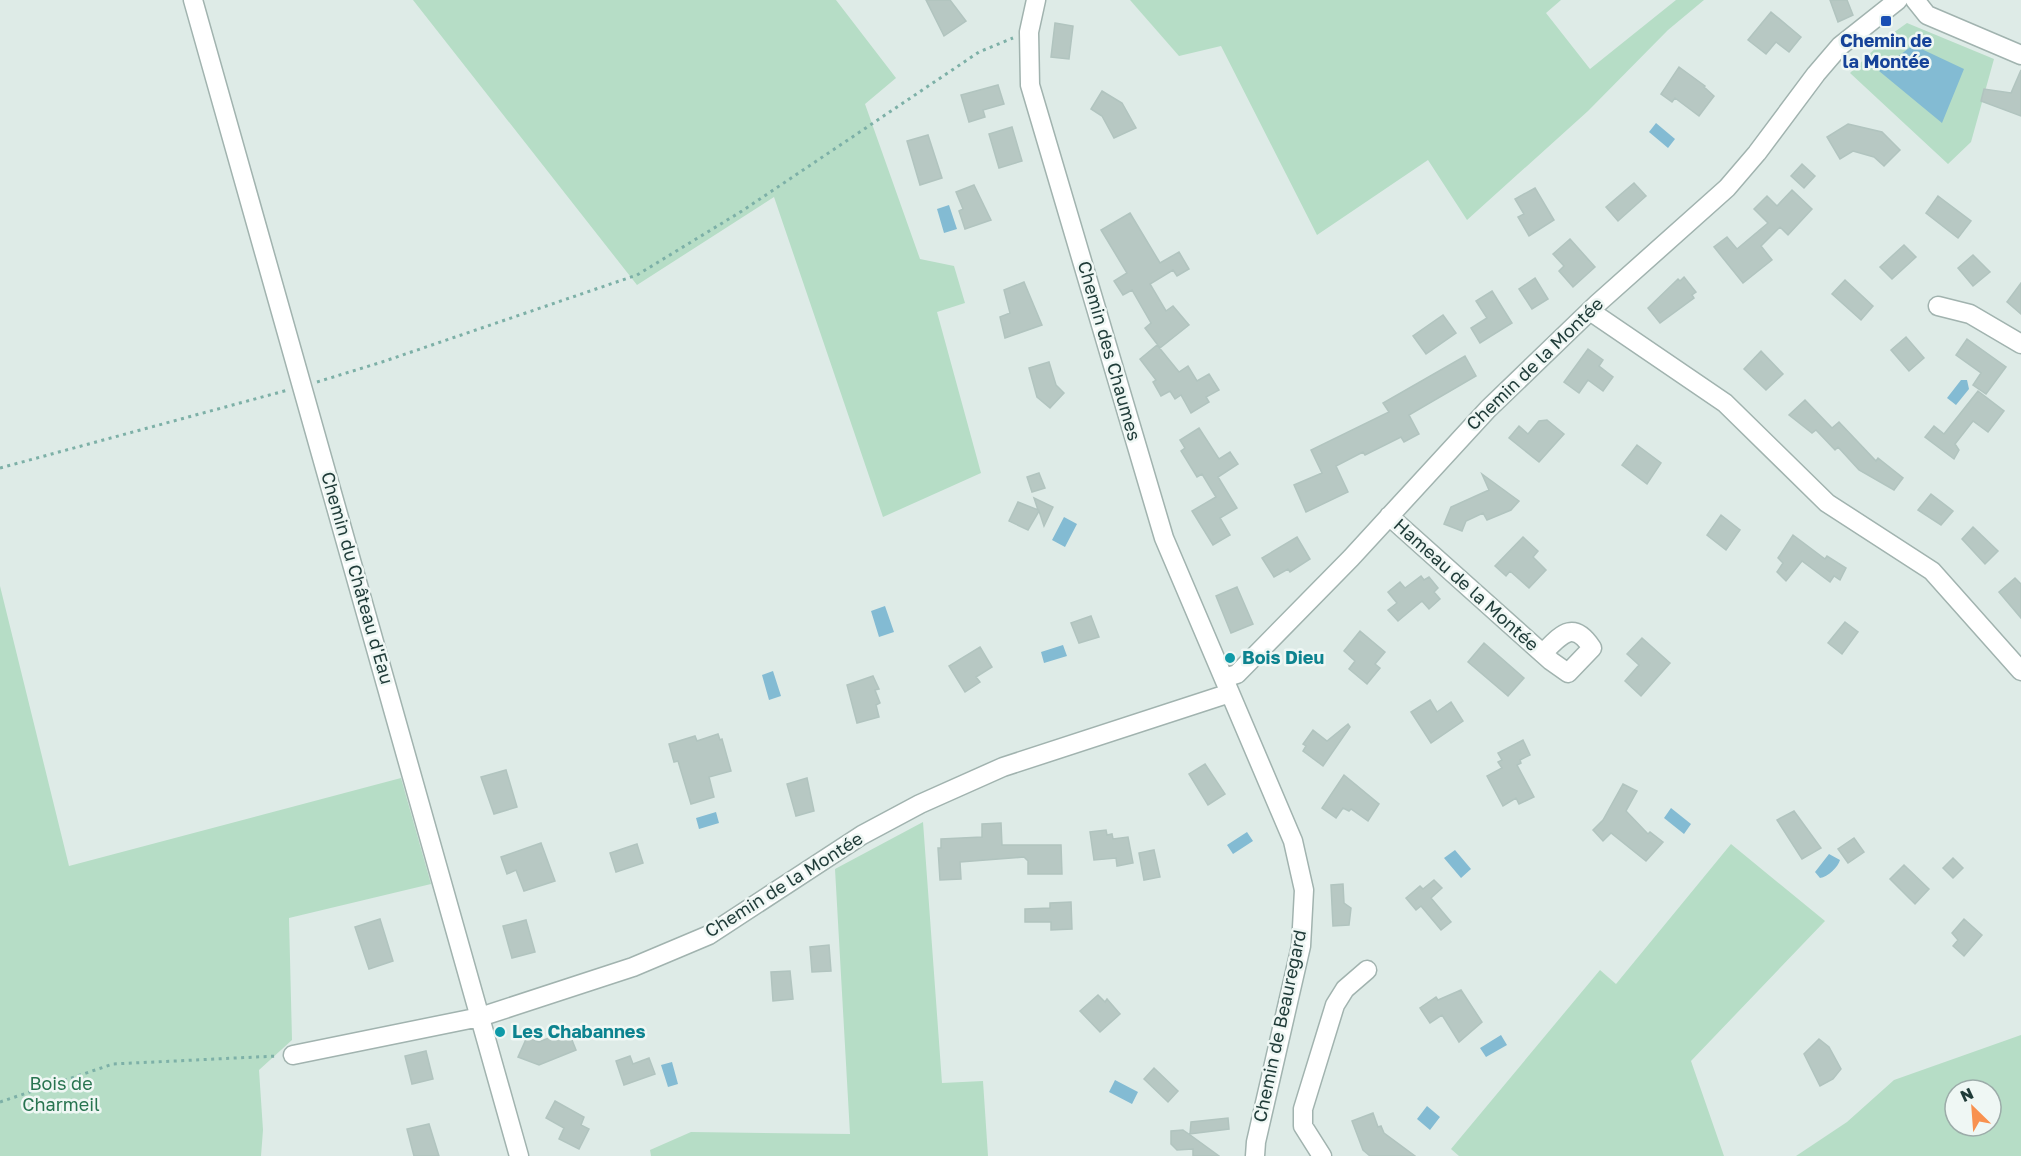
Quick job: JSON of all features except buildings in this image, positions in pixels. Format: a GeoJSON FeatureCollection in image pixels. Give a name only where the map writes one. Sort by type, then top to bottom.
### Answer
{"type":"FeatureCollection","features":[{"type":"Feature","properties":{"kind":"street","name":"Chemin du Château d'Eau"},"geometry":{"type":"LineString","coordinates":[[193,0],[519,1156]]}},
{"type":"Feature","properties":{"kind":"street","name":"Chemin des Chaumes"},"geometry":{"type":"LineString","coordinates":[[1036,0],[1029,32],[1030,85],[1164,538],[1227,686]]}},
{"type":"Feature","properties":{"kind":"street","name":"Chemin de la Montée"},"geometry":{"type":"LineString","coordinates":[[293,1055],[480,1017],[633,967],[709,935],[862,835],[920,804],[1003,767],[1227,686],[1488,409],[1590,311],[1727,188],[1840,46],[1898,0]]}},
{"type":"Feature","properties":{"kind":"street"},"geometry":{"type":"LineString","coordinates":[[1915,0],[1927,15],[2021,56]]}},
{"type":"Feature","properties":{"kind":"street"},"geometry":{"type":"LineString","coordinates":[[1938,306],[1970,314],[2021,344]]}},
{"type":"Feature","properties":{"kind":"street"},"geometry":{"type":"LineString","coordinates":[[1590,311],[1725,403],[1827,502],[1932,571],[2021,670]]}},
{"type":"Feature","properties":{"kind":"street","name":"Hameau de la Montée"},"geometry":{"type":"LineString","coordinates":[[1389,516],[1543,653]]}},
{"type":"Feature","properties":{"kind":"street","name":"Chemin de Beauregard"},"geometry":{"type":"LineString","coordinates":[[1227,686],[1293,841],[1304,890],[1301,946],[1256,1142],[1255,1156]]}},
{"type":"Feature","properties":{"kind":"street"},"geometry":{"type":"LineString","coordinates":[[1322,1156],[1303,1126],[1303,1109],[1335,1005],[1345,989],[1367,970]]}},
{"type":"Feature","properties":{"kind":"path"},"geometry":{"type":"LineString","coordinates":[[0,468],[303,386],[382,362],[637,275],[742,211],[979,52],[1029,32]]}},
{"type":"Feature","properties":{"kind":"path"},"geometry":{"type":"LineString","coordinates":[[0,1101],[113,1064],[293,1055]]}},
{"type":"Feature","properties":{"kind":"green space"},"geometry":{"type":"Polygon","coordinates":[[[413,0],[836,0],[896,78],[865,104],[920,259],[954,266],[965,303],[937,312],[981,473],[883,517],[774,197],[637,285],[413,0]]]}},
{"type":"Feature","properties":{"kind":"green space"},"geometry":{"type":"Polygon","coordinates":[[[1130,0],[1561,0],[1546,13],[1590,69],[1676,0],[1704,0],[1668,30],[1588,111],[1467,220],[1428,160],[1317,235],[1221,46],[1179,56],[1130,0]]]}},
{"type":"Feature","properties":{"kind":"green space"},"geometry":{"type":"Polygon","coordinates":[[[1907,23],[1994,59],[1971,142],[1948,164],[1850,73],[1886,38],[1907,23]]]}},
{"type":"Feature","properties":{"kind":"green space","name":"Bois de Charmeil"},"geometry":{"type":"Polygon","coordinates":[[[0,586],[69,866],[401,778],[431,884],[289,918],[292,1040],[259,1070],[263,1130],[261,1156],[0,1156],[0,586]]]}},
{"type":"Feature","properties":{"kind":"green space"},"geometry":{"type":"Polygon","coordinates":[[[923,822],[942,1083],[983,1081],[988,1156],[651,1156],[650,1150],[691,1132],[850,1134],[835,869],[923,822]]]}},
{"type":"Feature","properties":{"kind":"green space"},"geometry":{"type":"Polygon","coordinates":[[[1731,844],[1825,921],[1691,1061],[1724,1156],[1459,1156],[1451,1149],[1600,970],[1616,984],[1731,844]]]}},
{"type":"Feature","properties":{"kind":"green space"},"geometry":{"type":"Polygon","coordinates":[[[2021,1035],[2021,1156],[1796,1156],[1847,1122],[1894,1080],[2021,1035]]]}},
{"type":"Feature","properties":{"kind":"water"},"geometry":{"type":"Polygon","coordinates":[[[1913,45],[1964,69],[1942,123],[1879,71],[1913,45]]]}},
{"type":"Feature","properties":{"kind":"water"},"geometry":{"type":"Polygon","coordinates":[[[1656,123],[1675,139],[1668,148],[1649,132],[1656,123]]]}},
{"type":"Feature","properties":{"kind":"water"},"geometry":{"type":"Polygon","coordinates":[[[949,205],[957,229],[944,233],[937,209],[949,205]]]}},
{"type":"Feature","properties":{"kind":"water"},"geometry":{"type":"Polygon","coordinates":[[[1961,380],[1967,380],[1969,389],[1956,405],[1947,398],[1961,380]]]}},
{"type":"Feature","properties":{"kind":"water"},"geometry":{"type":"Polygon","coordinates":[[[1064,517],[1077,524],[1065,547],[1052,540],[1064,517]]]}},
{"type":"Feature","properties":{"kind":"water"},"geometry":{"type":"Polygon","coordinates":[[[885,606],[894,632],[879,637],[871,611],[885,606]]]}},
{"type":"Feature","properties":{"kind":"water"},"geometry":{"type":"Polygon","coordinates":[[[1063,645],[1067,656],[1044,663],[1041,652],[1063,645]]]}},
{"type":"Feature","properties":{"kind":"water"},"geometry":{"type":"Polygon","coordinates":[[[773,671],[781,696],[769,700],[762,675],[773,671]]]}},
{"type":"Feature","properties":{"kind":"water"},"geometry":{"type":"Polygon","coordinates":[[[1671,808],[1691,824],[1684,834],[1664,818],[1671,808]]]}},
{"type":"Feature","properties":{"kind":"water"},"geometry":{"type":"Polygon","coordinates":[[[716,812],[719,823],[699,829],[696,818],[716,812]]]}},
{"type":"Feature","properties":{"kind":"water"},"geometry":{"type":"Polygon","coordinates":[[[1247,832],[1253,841],[1233,854],[1227,845],[1247,832]]]}},
{"type":"Feature","properties":{"kind":"water"},"geometry":{"type":"Polygon","coordinates":[[[1455,850],[1471,869],[1461,878],[1444,858],[1455,850]]]}},
{"type":"Feature","properties":{"kind":"water"},"geometry":{"type":"Polygon","coordinates":[[[1829,854],[1840,860],[1832,871],[1820,878],[1815,872],[1829,854]]]}},
{"type":"Feature","properties":{"kind":"water"},"geometry":{"type":"Polygon","coordinates":[[[1501,1035],[1507,1045],[1486,1057],[1480,1048],[1501,1035]]]}},
{"type":"Feature","properties":{"kind":"water"},"geometry":{"type":"Polygon","coordinates":[[[672,1062],[678,1084],[668,1087],[661,1065],[672,1062]]]}},
{"type":"Feature","properties":{"kind":"water"},"geometry":{"type":"Polygon","coordinates":[[[1115,1080],[1138,1092],[1132,1104],[1109,1092],[1115,1080]]]}},
{"type":"Feature","properties":{"kind":"water"},"geometry":{"type":"Polygon","coordinates":[[[1427,1106],[1440,1117],[1430,1130],[1417,1119],[1427,1106]]]}},
{"type":"Feature","properties":{"kind":"place","name":"Chemin de la Montée"},"geometry":{"type":"Point","coordinates":[1886,21]}},
{"type":"Feature","properties":{"kind":"place","name":"Bois Dieu"},"geometry":{"type":"Point","coordinates":[1230,658]}},
{"type":"Feature","properties":{"kind":"place","name":"Les Chabannes"},"geometry":{"type":"Point","coordinates":[500,1032]}}]}
